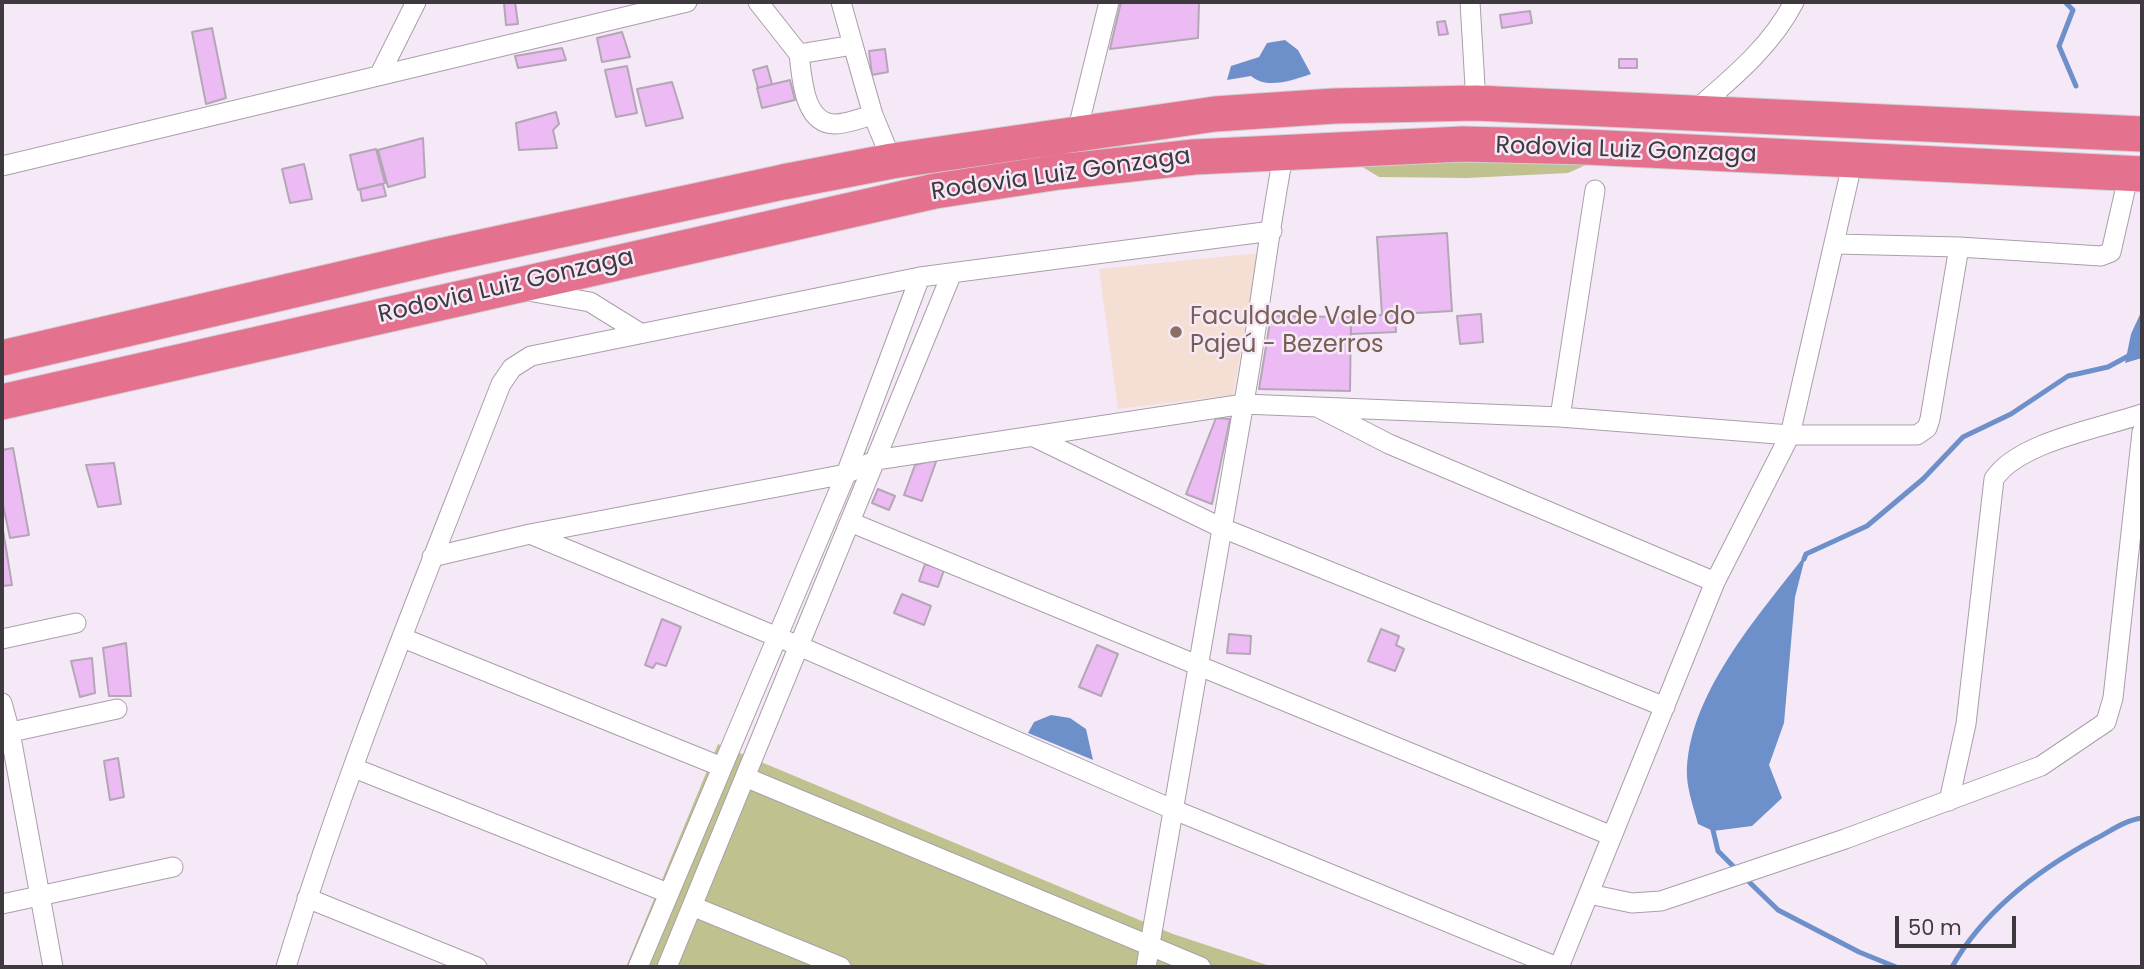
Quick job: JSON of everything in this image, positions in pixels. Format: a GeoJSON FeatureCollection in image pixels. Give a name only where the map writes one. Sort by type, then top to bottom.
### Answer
{"type":"FeatureCollection","features":[{"type":"Feature","properties":{"kind":"highway","name":"Rodovia Luiz Gonzaga"},"geometry":{"type":"LineString","coordinates":[[2,358],[453,253],[892,160],[1215,114],[1294,108],[1476,103],[2142,134]]}},
{"type":"Feature","properties":{"kind":"highway","name":"Rodovia Luiz Gonzaga"},"geometry":{"type":"LineString","coordinates":[[2,402],[935,191],[1059,172],[1284,151],[1476,144],[2136,173]]}},
{"type":"Feature","properties":{"kind":"street"},"geometry":{"type":"LineString","coordinates":[[380,74],[416,2]]}},
{"type":"Feature","properties":{"kind":"street"},"geometry":{"type":"LineString","coordinates":[[2,166],[687,2]]}},
{"type":"Feature","properties":{"kind":"street"},"geometry":{"type":"LineString","coordinates":[[758,2],[799,54],[804,93],[819,118],[835,124],[873,115]]}},
{"type":"Feature","properties":{"kind":"street"},"geometry":{"type":"LineString","coordinates":[[841,2],[873,115],[892,160]]}},
{"type":"Feature","properties":{"kind":"street"},"geometry":{"type":"LineString","coordinates":[[1077,132],[1109,2]]}},
{"type":"Feature","properties":{"kind":"street"},"geometry":{"type":"LineString","coordinates":[[1471,2],[1476,103]]}},
{"type":"Feature","properties":{"kind":"street"},"geometry":{"type":"LineString","coordinates":[[1693,112],[1745,66],[1783,23],[1794,2]]}},
{"type":"Feature","properties":{"kind":"street"},"geometry":{"type":"LineString","coordinates":[[799,54],[853,45]]}},
{"type":"Feature","properties":{"kind":"street"},"geometry":{"type":"LineString","coordinates":[[1146,967],[1199,666],[1220,527],[1244,404],[1284,151]]}},
{"type":"Feature","properties":{"kind":"street"},"geometry":{"type":"LineString","coordinates":[[530,534],[799,646],[1172,809],[1558,967],[1715,582],[1790,435],[1836,244],[1853,160]]}},
{"type":"Feature","properties":{"kind":"street"},"geometry":{"type":"LineString","coordinates":[[1836,244],[1959,247],[2101,256],[2111,252],[2136,173]]}},
{"type":"Feature","properties":{"kind":"street"},"geometry":{"type":"LineString","coordinates":[[1560,417],[1595,190]]}},
{"type":"Feature","properties":{"kind":"street"},"geometry":{"type":"LineString","coordinates":[[286,967],[307,898],[432,557],[501,384],[512,368],[531,356],[920,276],[1272,231]]}},
{"type":"Feature","properties":{"kind":"street"},"geometry":{"type":"LineString","coordinates":[[432,557],[530,534],[846,474],[877,460],[1244,404],[1560,417],[1790,435],[1917,435],[1927,428],[1959,247]]}},
{"type":"Feature","properties":{"kind":"street"},"geometry":{"type":"LineString","coordinates":[[667,967],[952,273]]}},
{"type":"Feature","properties":{"kind":"street"},"geometry":{"type":"LineString","coordinates":[[638,967],[846,474],[920,276]]}},
{"type":"Feature","properties":{"kind":"street"},"geometry":{"type":"LineString","coordinates":[[506,288],[590,302],[640,333]]}},
{"type":"Feature","properties":{"kind":"street"},"geometry":{"type":"LineString","coordinates":[[1315,406],[1389,444],[1715,582]]}},
{"type":"Feature","properties":{"kind":"street"},"geometry":{"type":"LineString","coordinates":[[1949,801],[1966,724],[1994,479],[2002,467],[2028,451],[2142,414]]}},
{"type":"Feature","properties":{"kind":"street"},"geometry":{"type":"LineString","coordinates":[[1589,894],[1632,903],[1661,901],[1949,801],[2055,759],[2106,722],[2113,698],[2142,432]]}},
{"type":"Feature","properties":{"kind":"street"},"geometry":{"type":"LineString","coordinates":[[1032,436],[1220,527],[1665,706]]}},
{"type":"Feature","properties":{"kind":"street"},"geometry":{"type":"LineString","coordinates":[[850,522],[1612,836]]}},
{"type":"Feature","properties":{"kind":"street"},"geometry":{"type":"LineString","coordinates":[[2,639],[76,623]]}},
{"type":"Feature","properties":{"kind":"street"},"geometry":{"type":"LineString","coordinates":[[402,638],[722,767]]}},
{"type":"Feature","properties":{"kind":"street"},"geometry":{"type":"LineString","coordinates":[[2,703],[53,967]]}},
{"type":"Feature","properties":{"kind":"street"},"geometry":{"type":"LineString","coordinates":[[6,733],[117,709]]}},
{"type":"Feature","properties":{"kind":"street"},"geometry":{"type":"LineString","coordinates":[[354,768],[668,893]]}},
{"type":"Feature","properties":{"kind":"street"},"geometry":{"type":"LineString","coordinates":[[745,777],[1201,967]]}},
{"type":"Feature","properties":{"kind":"street"},"geometry":{"type":"LineString","coordinates":[[2,904],[173,867]]}},
{"type":"Feature","properties":{"kind":"street"},"geometry":{"type":"LineString","coordinates":[[307,898],[477,967]]}},
{"type":"Feature","properties":{"kind":"street"},"geometry":{"type":"LineString","coordinates":[[692,906],[841,967]]}},
{"type":"Feature","properties":{"kind":"shaded area","name":"Faculdade Vale do Pajeú - Bezerros"},"geometry":{"type":"Polygon","coordinates":[[[1259,253],[1233,395],[1118,409],[1099,269],[1259,253]]]}},
{"type":"Feature","properties":{"kind":"green space"},"geometry":{"type":"Polygon","coordinates":[[[1336,151],[1597,160],[1568,173],[1467,178],[1379,177],[1336,151]]]}},
{"type":"Feature","properties":{"kind":"green space"},"geometry":{"type":"Polygon","coordinates":[[[718,744],[1173,934],[1273,967],[626,967],[718,744]]]}},
{"type":"Feature","properties":{"kind":"water"},"geometry":{"type":"Polygon","coordinates":[[[1285,40],[1298,50],[1311,74],[1272,83],[1251,76],[1227,80],[1231,66],[1259,57],[1267,43],[1285,40]]]}},
{"type":"Feature","properties":{"kind":"water"},"geometry":{"type":"Polygon","coordinates":[[[2142,310],[2142,358],[2125,363],[2131,334],[2142,310]]]}},
{"type":"Feature","properties":{"kind":"water"},"geometry":{"type":"Polygon","coordinates":[[[1806,554],[1795,597],[1784,723],[1769,765],[1782,798],[1752,826],[1713,831],[1698,824],[1687,777],[1690,747],[1698,717],[1728,658],[1806,554]]]}},
{"type":"Feature","properties":{"kind":"water"},"geometry":{"type":"Polygon","coordinates":[[[1051,715],[1070,718],[1086,729],[1093,760],[1028,733],[1034,722],[1051,715]]]}},
{"type":"Feature","properties":{"kind":"building"},"geometry":{"type":"Polygon","coordinates":[[[515,2],[518,24],[506,25],[504,3],[515,2]]]}},
{"type":"Feature","properties":{"kind":"building"},"geometry":{"type":"Polygon","coordinates":[[[1121,2],[1199,2],[1198,38],[1110,49],[1121,2]]]}},
{"type":"Feature","properties":{"kind":"building"},"geometry":{"type":"Polygon","coordinates":[[[1530,11],[1532,23],[1502,28],[1500,15],[1530,11]]]}},
{"type":"Feature","properties":{"kind":"building"},"geometry":{"type":"Polygon","coordinates":[[[1445,21],[1448,34],[1439,35],[1437,22],[1445,21]]]}},
{"type":"Feature","properties":{"kind":"building"},"geometry":{"type":"Polygon","coordinates":[[[212,28],[226,98],[206,104],[192,32],[212,28]]]}},
{"type":"Feature","properties":{"kind":"building"},"geometry":{"type":"Polygon","coordinates":[[[622,32],[630,57],[602,62],[597,38],[622,32]]]}},
{"type":"Feature","properties":{"kind":"building"},"geometry":{"type":"Polygon","coordinates":[[[562,48],[566,60],[518,68],[515,56],[562,48]]]}},
{"type":"Feature","properties":{"kind":"building"},"geometry":{"type":"Polygon","coordinates":[[[885,49],[888,72],[872,75],[869,51],[885,49]]]}},
{"type":"Feature","properties":{"kind":"building"},"geometry":{"type":"Polygon","coordinates":[[[1619,59],[1637,59],[1637,68],[1619,68],[1619,59]]]}},
{"type":"Feature","properties":{"kind":"building"},"geometry":{"type":"Polygon","coordinates":[[[627,66],[637,113],[616,117],[605,70],[627,66]]]}},
{"type":"Feature","properties":{"kind":"building"},"geometry":{"type":"Polygon","coordinates":[[[767,66],[772,84],[758,88],[753,70],[767,66]]]}},
{"type":"Feature","properties":{"kind":"building"},"geometry":{"type":"Polygon","coordinates":[[[790,80],[795,100],[762,108],[757,88],[790,80]]]}},
{"type":"Feature","properties":{"kind":"building"},"geometry":{"type":"Polygon","coordinates":[[[672,82],[683,118],[646,126],[637,89],[672,82]]]}},
{"type":"Feature","properties":{"kind":"building"},"geometry":{"type":"Polygon","coordinates":[[[556,112],[559,124],[553,130],[557,148],[519,150],[516,123],[556,112]]]}},
{"type":"Feature","properties":{"kind":"building"},"geometry":{"type":"Polygon","coordinates":[[[423,138],[425,177],[388,187],[378,150],[423,138]]]}},
{"type":"Feature","properties":{"kind":"building"},"geometry":{"type":"Polygon","coordinates":[[[376,149],[385,183],[358,190],[350,155],[376,149]]]}},
{"type":"Feature","properties":{"kind":"building"},"geometry":{"type":"Polygon","coordinates":[[[304,164],[312,199],[290,203],[282,169],[304,164]]]}},
{"type":"Feature","properties":{"kind":"building"},"geometry":{"type":"Polygon","coordinates":[[[383,184],[386,196],[362,201],[360,189],[383,184]]]}},
{"type":"Feature","properties":{"kind":"building"},"geometry":{"type":"Polygon","coordinates":[[[1447,233],[1452,311],[1382,315],[1377,237],[1447,233]]]}},
{"type":"Feature","properties":{"kind":"building"},"geometry":{"type":"Polygon","coordinates":[[[1395,314],[1396,332],[1351,334],[1351,317],[1395,314]]]}},
{"type":"Feature","properties":{"kind":"building"},"geometry":{"type":"Polygon","coordinates":[[[1481,314],[1483,342],[1460,344],[1457,316],[1481,314]]]}},
{"type":"Feature","properties":{"kind":"building"},"geometry":{"type":"Polygon","coordinates":[[[1271,316],[1351,317],[1350,391],[1259,389],[1271,316]]]}},
{"type":"Feature","properties":{"kind":"building"},"geometry":{"type":"Polygon","coordinates":[[[1216,418],[1230,419],[1212,504],[1186,494],[1216,418]]]}},
{"type":"Feature","properties":{"kind":"building"},"geometry":{"type":"Polygon","coordinates":[[[13,448],[29,535],[10,538],[2,500],[2,450],[13,448]]]}},
{"type":"Feature","properties":{"kind":"building"},"geometry":{"type":"Polygon","coordinates":[[[937,459],[922,501],[904,495],[915,465],[937,459]]]}},
{"type":"Feature","properties":{"kind":"building"},"geometry":{"type":"Polygon","coordinates":[[[114,463],[121,504],[98,507],[86,465],[114,463]]]}},
{"type":"Feature","properties":{"kind":"building"},"geometry":{"type":"Polygon","coordinates":[[[878,489],[895,496],[889,510],[872,503],[878,489]]]}},
{"type":"Feature","properties":{"kind":"building"},"geometry":{"type":"Polygon","coordinates":[[[2,524],[12,585],[2,586],[2,524]]]}},
{"type":"Feature","properties":{"kind":"building"},"geometry":{"type":"Polygon","coordinates":[[[925,564],[944,570],[938,587],[919,581],[925,564]]]}},
{"type":"Feature","properties":{"kind":"building"},"geometry":{"type":"Polygon","coordinates":[[[902,594],[931,606],[924,625],[894,613],[902,594]]]}},
{"type":"Feature","properties":{"kind":"building"},"geometry":{"type":"Polygon","coordinates":[[[662,619],[681,627],[666,666],[656,663],[653,668],[645,665],[662,619]]]}},
{"type":"Feature","properties":{"kind":"building"},"geometry":{"type":"Polygon","coordinates":[[[1381,629],[1399,636],[1396,645],[1404,649],[1395,671],[1368,661],[1381,629]]]}},
{"type":"Feature","properties":{"kind":"building"},"geometry":{"type":"Polygon","coordinates":[[[1229,634],[1251,636],[1250,654],[1227,653],[1229,634]]]}},
{"type":"Feature","properties":{"kind":"building"},"geometry":{"type":"Polygon","coordinates":[[[126,643],[131,696],[109,696],[103,648],[126,643]]]}},
{"type":"Feature","properties":{"kind":"building"},"geometry":{"type":"Polygon","coordinates":[[[1097,645],[1118,654],[1101,696],[1079,687],[1097,645]]]}},
{"type":"Feature","properties":{"kind":"building"},"geometry":{"type":"Polygon","coordinates":[[[92,658],[95,693],[80,697],[71,661],[92,658]]]}},
{"type":"Feature","properties":{"kind":"building"},"geometry":{"type":"Polygon","coordinates":[[[118,758],[124,797],[110,800],[104,761],[118,758]]]}},
{"type":"Feature","properties":{"kind":"waterway"},"geometry":{"type":"LineString","coordinates":[[2065,2],[2073,10],[2059,46],[2076,86]]}},
{"type":"Feature","properties":{"kind":"waterway"},"geometry":{"type":"LineString","coordinates":[[1804,559],[1806,554],[1867,526],[1923,479],[1963,437],[2011,414],[2068,376],[2108,367],[2132,354]]}},
{"type":"Feature","properties":{"kind":"waterway"},"geometry":{"type":"LineString","coordinates":[[1952,967],[1980,927],[2015,892],[2076,850],[2130,821],[2142,818]]}},
{"type":"Feature","properties":{"kind":"waterway"},"geometry":{"type":"LineString","coordinates":[[1712,826],[1718,851],[1737,870]]}},
{"type":"Feature","properties":{"kind":"waterway"},"geometry":{"type":"LineString","coordinates":[[1744,877],[1778,910],[1859,952],[1896,967]]}},
{"type":"Feature","properties":{"kind":"place","name":"Faculdade Vale do Pajeú - Bezerros"},"geometry":{"type":"Point","coordinates":[1176,332]}}]}
